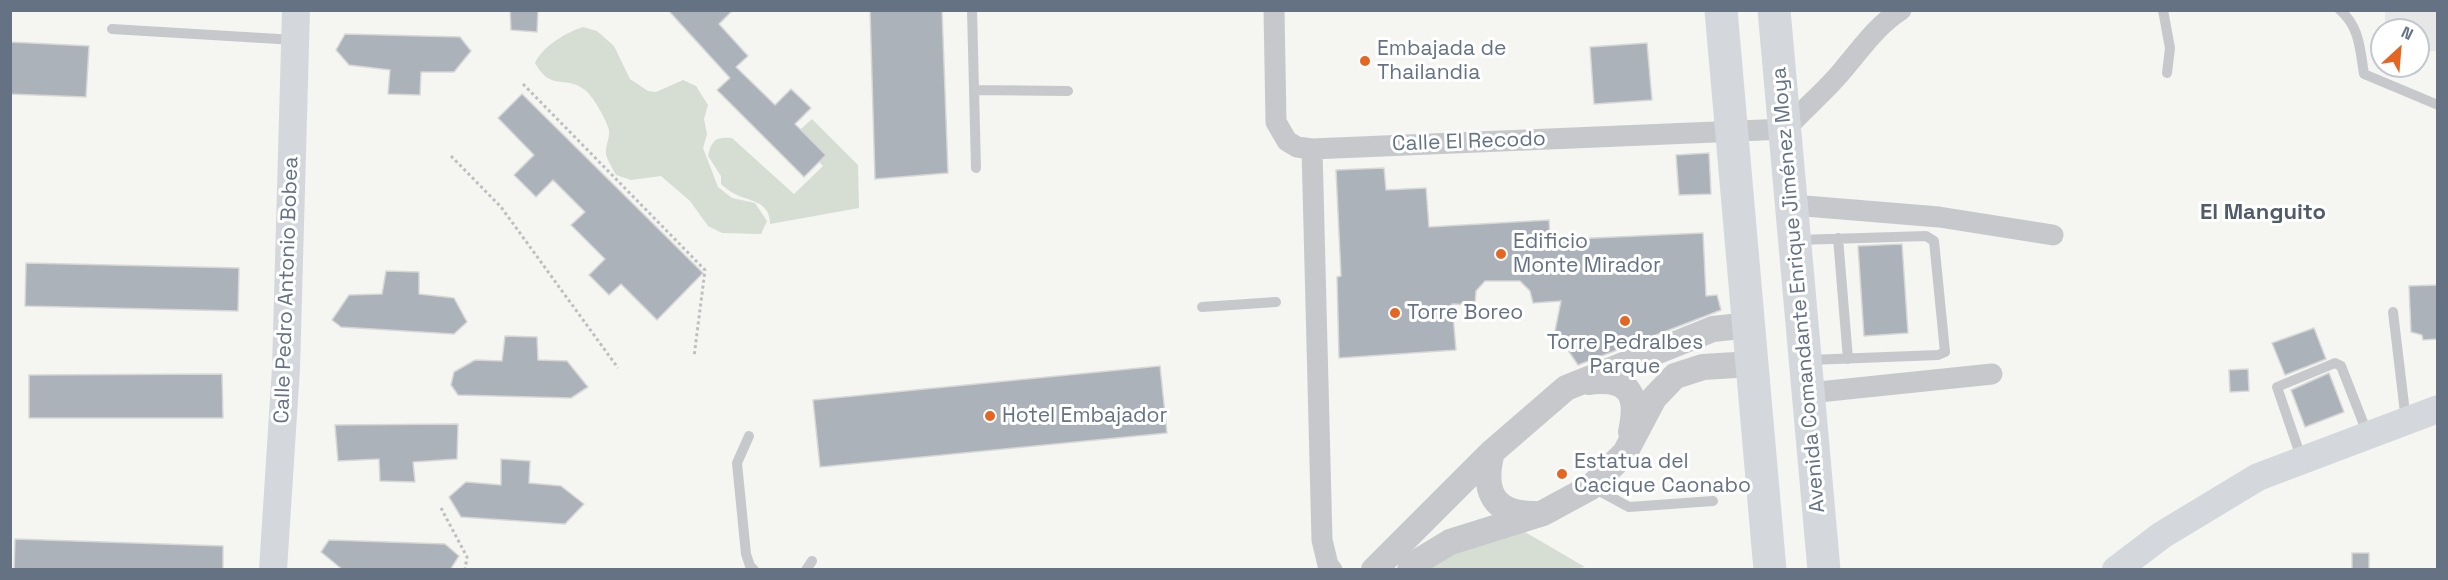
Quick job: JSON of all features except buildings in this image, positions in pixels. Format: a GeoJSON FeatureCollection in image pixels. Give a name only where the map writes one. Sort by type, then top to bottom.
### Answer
{"type":"FeatureCollection","features":[{"type":"Feature","properties":{"kind":"main road","name":"Calle Pedro Antonio Bobea"},"geometry":{"type":"LineString","coordinates":[[273,570],[286,368],[296,10]]}},
{"type":"Feature","properties":{"kind":"main road"},"geometry":{"type":"LineString","coordinates":[[1721,10],[1770,570]]}},
{"type":"Feature","properties":{"kind":"main road","name":"Avenida Comandante Enrique Jiménez Moya"},"geometry":{"type":"LineString","coordinates":[[1774,10],[1824,570]]}},
{"type":"Feature","properties":{"kind":"main road"},"geometry":{"type":"LineString","coordinates":[[2116,570],[2162,535],[2258,477],[2438,409]]}},
{"type":"Feature","properties":{"kind":"street","name":"Calle El Recodo"},"geometry":{"type":"LineString","coordinates":[[1274,10],[1276,122],[1287,141],[1297,147],[1312,149],[1786,129]]}},
{"type":"Feature","properties":{"kind":"street"},"geometry":{"type":"LineString","coordinates":[[1786,129],[1842,72],[1863,44],[1901,10]]}},
{"type":"Feature","properties":{"kind":"street"},"geometry":{"type":"LineString","coordinates":[[1312,149],[1322,540],[1328,565],[1332,570]]}},
{"type":"Feature","properties":{"kind":"street"},"geometry":{"type":"LineString","coordinates":[[1792,205],[1939,217],[2053,235]]}},
{"type":"Feature","properties":{"kind":"street"},"geometry":{"type":"LineString","coordinates":[[1374,570],[1492,452],[1566,388],[1713,329],[1749,325]]}},
{"type":"Feature","properties":{"kind":"street"},"geometry":{"type":"LineString","coordinates":[[1410,570],[1422,559],[1450,542],[1543,513],[1591,487],[1625,453],[1654,398],[1675,376],[1703,367],[1752,363]]}},
{"type":"Feature","properties":{"kind":"street"},"geometry":{"type":"LineString","coordinates":[[1809,393],[1992,374]]}},
{"type":"Feature","properties":{"kind":"street"},"geometry":{"type":"LineString","coordinates":[[1566,388],[1587,382],[1608,381],[1624,386],[1635,408],[1625,453]]}},
{"type":"Feature","properties":{"kind":"street"},"geometry":{"type":"LineString","coordinates":[[1492,452],[1487,468],[1487,484],[1496,502],[1516,512],[1543,513]]}},
{"type":"Feature","properties":{"kind":"lane"},"geometry":{"type":"LineString","coordinates":[[972,10],[976,168]]}},
{"type":"Feature","properties":{"kind":"lane"},"geometry":{"type":"LineString","coordinates":[[2163,10],[2170,48],[2167,73]]}},
{"type":"Feature","properties":{"kind":"lane"},"geometry":{"type":"LineString","coordinates":[[2340,10],[2351,20],[2364,74],[2438,105]]}},
{"type":"Feature","properties":{"kind":"lane"},"geometry":{"type":"LineString","coordinates":[[112,29],[295,40]]}},
{"type":"Feature","properties":{"kind":"lane"},"geometry":{"type":"LineString","coordinates":[[974,90],[1068,90]]}},
{"type":"Feature","properties":{"kind":"lane"},"geometry":{"type":"LineString","coordinates":[[1795,240],[1926,236],[1934,241],[1945,352],[1938,355],[1806,360]]}},
{"type":"Feature","properties":{"kind":"lane"},"geometry":{"type":"LineString","coordinates":[[1838,238],[1848,359]]}},
{"type":"Feature","properties":{"kind":"lane"},"geometry":{"type":"LineString","coordinates":[[1202,307],[1276,302]]}},
{"type":"Feature","properties":{"kind":"lane"},"geometry":{"type":"LineString","coordinates":[[2393,312],[2406,421]]}},
{"type":"Feature","properties":{"kind":"lane"},"geometry":{"type":"LineString","coordinates":[[2302,460],[2277,387],[2336,363],[2341,366],[2368,435]]}},
{"type":"Feature","properties":{"kind":"lane"},"geometry":{"type":"LineString","coordinates":[[749,436],[740,453],[737,479],[746,554],[754,570]]}},
{"type":"Feature","properties":{"kind":"lane"},"geometry":{"type":"LineString","coordinates":[[1591,487],[1629,507],[1713,501]]}},
{"type":"Feature","properties":{"kind":"path"},"geometry":{"type":"LineString","coordinates":[[523,84],[705,270],[694,357]]}},
{"type":"Feature","properties":{"kind":"path"},"geometry":{"type":"LineString","coordinates":[[451,156],[501,207],[618,368]]}},
{"type":"Feature","properties":{"kind":"path"},"geometry":{"type":"LineString","coordinates":[[441,508],[466,557],[465,570]]}},
{"type":"Feature","properties":{"kind":"shaded area"},"geometry":{"type":"Polygon","coordinates":[[[2385,11],[2437,11],[2437,51],[2430,51],[2430,18],[2385,18],[2385,11]]]}},
{"type":"Feature","properties":{"kind":"shaded area"},"geometry":{"type":"Polygon","coordinates":[[[583,27],[597,31],[614,46],[630,79],[648,91],[656,92],[683,80],[696,86],[708,105],[704,119],[707,134],[703,148],[718,187],[732,198],[755,203],[767,221],[761,234],[722,233],[708,226],[690,201],[661,176],[631,180],[616,175],[606,154],[609,130],[592,98],[578,85],[547,78],[535,63],[543,51],[555,41],[583,27]]]}},
{"type":"Feature","properties":{"kind":"shaded area"},"geometry":{"type":"Polygon","coordinates":[[[812,119],[858,165],[859,208],[770,224],[769,216],[763,206],[733,193],[721,184],[721,176],[708,156],[711,146],[718,139],[732,138],[794,194],[823,166],[793,136],[812,119]]]}},
{"type":"Feature","properties":{"kind":"shaded area"},"geometry":{"type":"Polygon","coordinates":[[[1525,532],[1585,567],[1566,570],[1426,570],[1458,548],[1525,532]]]}},
{"type":"Feature","properties":{"kind":"place","name":"Embajada de Thailandia"},"geometry":{"type":"Point","coordinates":[1365,61]}},
{"type":"Feature","properties":{"kind":"place","name":"Edificio Monte Mirador"},"geometry":{"type":"Point","coordinates":[1501,254]}},
{"type":"Feature","properties":{"kind":"place","name":"Torre Boreo"},"geometry":{"type":"Point","coordinates":[1395,313]}},
{"type":"Feature","properties":{"kind":"place","name":"Torre Pedralbes Parque"},"geometry":{"type":"Point","coordinates":[1625,321]}},
{"type":"Feature","properties":{"kind":"place","name":"Hotel Embajador"},"geometry":{"type":"Point","coordinates":[990,416]}},
{"type":"Feature","properties":{"kind":"place","name":"Estatua del Cacique Caonabo"},"geometry":{"type":"Point","coordinates":[1562,474]}},
{"type":"Feature","properties":{"kind":"district","name":"El Manguito"},"geometry":{"type":"Point","coordinates":[2263,213]}}]}
